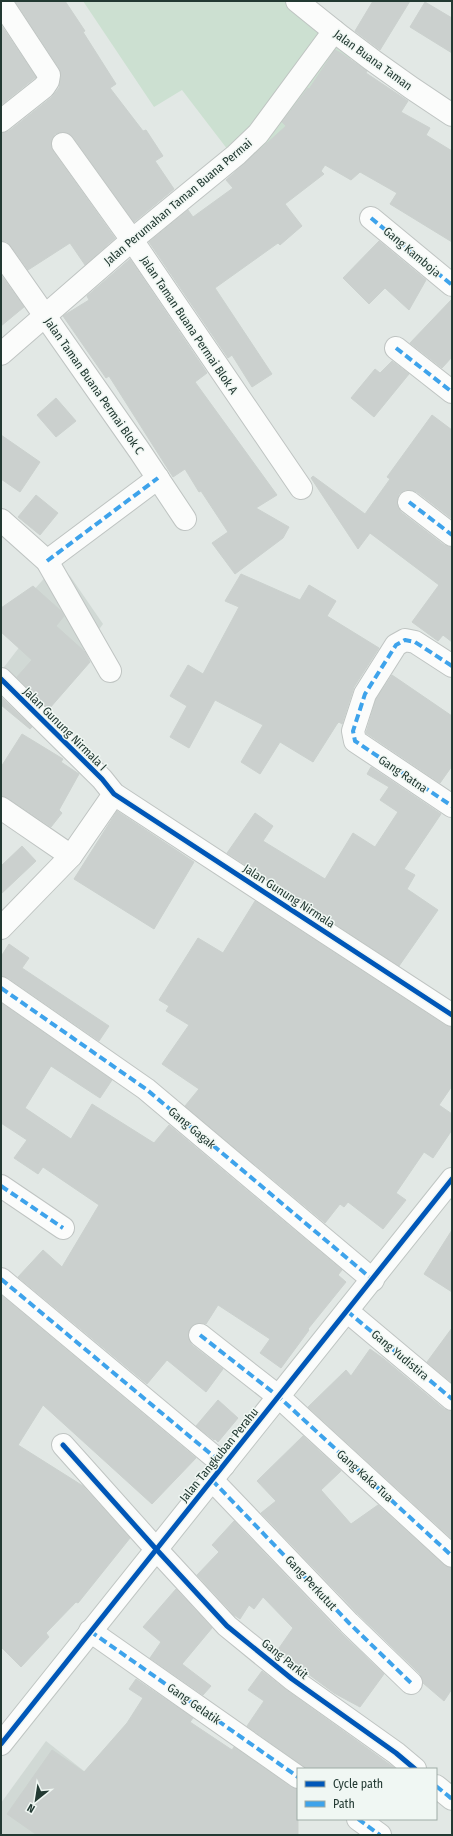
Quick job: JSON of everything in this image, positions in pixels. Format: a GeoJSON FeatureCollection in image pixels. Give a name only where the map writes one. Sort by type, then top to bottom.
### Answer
{"type":"FeatureCollection","features":[{"type":"Feature","properties":{"kind":"street","name":"Jalan Buana Taman"},"geometry":{"type":"LineString","coordinates":[[297,1],[334,31],[425,98],[452,115]]}},
{"type":"Feature","properties":{"kind":"street"},"geometry":{"type":"LineString","coordinates":[[1,2],[49,75],[44,87],[1,121]]}},
{"type":"Feature","properties":{"kind":"street","name":"Jalan Perumahan Taman Buana Permai"},"geometry":{"type":"LineString","coordinates":[[1,354],[132,240],[236,155],[258,134],[334,31]]}},
{"type":"Feature","properties":{"kind":"street","name":"Jalan Taman Buana Permai Blok A"},"geometry":{"type":"LineString","coordinates":[[63,144],[132,240],[301,488]]}},
{"type":"Feature","properties":{"kind":"street","name":"Gang Kamboja"},"geometry":{"type":"LineString","coordinates":[[372,218],[452,285]]}},
{"type":"Feature","properties":{"kind":"street","name":"Jalan Taman Buana Permai Blok C"},"geometry":{"type":"LineString","coordinates":[[1,253],[185,519]]}},
{"type":"Feature","properties":{"kind":"street"},"geometry":{"type":"LineString","coordinates":[[396,348],[452,392]]}},
{"type":"Feature","properties":{"kind":"street"},"geometry":{"type":"LineString","coordinates":[[47,561],[158,478]]}},
{"type":"Feature","properties":{"kind":"street"},"geometry":{"type":"LineString","coordinates":[[409,502],[452,535]]}},
{"type":"Feature","properties":{"kind":"street"},"geometry":{"type":"LineString","coordinates":[[1,520],[47,561],[110,670]]}},
{"type":"Feature","properties":{"kind":"street","name":"Gang Ratna"},"geometry":{"type":"LineString","coordinates":[[452,666],[415,642],[405,640],[396,645],[365,694],[353,731],[355,741],[452,806]]}},
{"type":"Feature","properties":{"kind":"street","name":"Jalan Gunung Nirmala I"},"geometry":{"type":"LineString","coordinates":[[1,679],[102,779],[114,794]]}},
{"type":"Feature","properties":{"kind":"street"},"geometry":{"type":"LineString","coordinates":[[1,928],[71,856],[114,794]]}},
{"type":"Feature","properties":{"kind":"street","name":"Jalan Gunung Nirmala"},"geometry":{"type":"LineString","coordinates":[[114,794],[452,1015]]}},
{"type":"Feature","properties":{"kind":"street"},"geometry":{"type":"LineString","coordinates":[[1,808],[71,856]]}},
{"type":"Feature","properties":{"kind":"street","name":"Gang Gagak"},"geometry":{"type":"LineString","coordinates":[[1,988],[146,1090],[373,1280]]}},
{"type":"Feature","properties":{"kind":"street","name":"Jalan Tangkuban Perahu"},"geometry":{"type":"LineString","coordinates":[[1,1744],[90,1631],[373,1280],[452,1179]]}},
{"type":"Feature","properties":{"kind":"street"},"geometry":{"type":"LineString","coordinates":[[1,1186],[63,1228]]}},
{"type":"Feature","properties":{"kind":"street","name":"Gang Perkutut"},"geometry":{"type":"LineString","coordinates":[[1,1280],[218,1473],[349,1624],[412,1683]]}},
{"type":"Feature","properties":{"kind":"street","name":"Gang Yudistira"},"geometry":{"type":"LineString","coordinates":[[347,1311],[452,1399]]}},
{"type":"Feature","properties":{"kind":"street","name":"Gang Kaka Tua"},"geometry":{"type":"LineString","coordinates":[[200,1335],[279,1397],[452,1556]]}},
{"type":"Feature","properties":{"kind":"street","name":"Gang Parkit"},"geometry":{"type":"LineString","coordinates":[[63,1444],[156,1549],[227,1626],[292,1679],[415,1768]]}},
{"type":"Feature","properties":{"kind":"street","name":"Gang Gelatik"},"geometry":{"type":"LineString","coordinates":[[90,1631],[297,1775]]}},
{"type":"Feature","properties":{"kind":"street"},"geometry":{"type":"LineString","coordinates":[[437,1787],[452,1799]]}},
{"type":"Feature","properties":{"kind":"street"},"geometry":{"type":"LineString","coordinates":[[359,1820],[380,1835]]}},
{"type":"Feature","properties":{"kind":"shaded area"},"geometry":{"type":"Polygon","coordinates":[[[57,564],[70,576],[103,624],[42,706],[1,671],[21,645],[1,627],[57,564]]]}},
{"type":"Feature","properties":{"kind":"shaded area"},"geometry":{"type":"Polygon","coordinates":[[[46,1741],[165,1835],[1,1835],[1,1803],[46,1741]]]}},
{"type":"Feature","properties":{"kind":"green space"},"geometry":{"type":"Polygon","coordinates":[[[83,1],[307,1],[357,46],[319,112],[254,184],[182,90],[154,107],[83,1]]]}},
{"type":"Feature","properties":{"kind":"building"},"geometry":{"type":"Polygon","coordinates":[[[15,1],[65,1],[85,31],[83,32],[116,84],[110,88],[143,131],[146,130],[163,156],[155,161],[174,189],[134,222],[73,137],[68,133],[62,132],[55,134],[51,145],[53,151],[115,238],[85,265],[70,243],[28,270],[11,246],[7,242],[1,241],[1,133],[9,131],[52,97],[59,88],[61,77],[59,68],[15,1]]]}},
{"type":"Feature","properties":{"kind":"building"},"geometry":{"type":"Polygon","coordinates":[[[373,1],[410,1],[380,50],[355,31],[373,1]]]}},
{"type":"Feature","properties":{"kind":"building"},"geometry":{"type":"Polygon","coordinates":[[[425,2],[452,18],[452,53],[410,27],[425,2]]]}},
{"type":"Feature","properties":{"kind":"building"},"geometry":{"type":"Polygon","coordinates":[[[1,25],[36,77],[1,105],[1,25]]]}},
{"type":"Feature","properties":{"kind":"building"},"geometry":{"type":"Polygon","coordinates":[[[335,50],[408,101],[401,112],[430,128],[426,135],[452,151],[452,242],[390,204],[397,193],[360,172],[351,180],[325,165],[321,171],[324,174],[285,204],[302,226],[280,245],[278,243],[215,288],[272,374],[252,387],[232,355],[228,358],[149,242],[188,210],[193,217],[233,188],[226,180],[286,126],[282,122],[308,88],[309,89],[335,50]]]}},
{"type":"Feature","properties":{"kind":"building"},"geometry":{"type":"Polygon","coordinates":[[[379,241],[426,280],[409,310],[385,288],[369,304],[343,278],[379,241]]]}},
{"type":"Feature","properties":{"kind":"building"},"geometry":{"type":"Polygon","coordinates":[[[130,259],[207,373],[195,382],[277,495],[256,508],[289,527],[283,538],[235,574],[212,543],[228,532],[201,491],[199,492],[185,469],[173,477],[109,376],[106,378],[63,316],[89,300],[87,296],[130,259]]]}},
{"type":"Feature","properties":{"kind":"building"},"geometry":{"type":"Polygon","coordinates":[[[1,275],[24,307],[1,326],[1,275]]]}},
{"type":"Feature","properties":{"kind":"building"},"geometry":{"type":"Polygon","coordinates":[[[452,299],[452,357],[442,368],[410,343],[452,299]]]}},
{"type":"Feature","properties":{"kind":"building"},"geometry":{"type":"Polygon","coordinates":[[[392,361],[409,374],[374,417],[351,398],[375,369],[380,373],[392,361]]]}},
{"type":"Feature","properties":{"kind":"building"},"geometry":{"type":"Polygon","coordinates":[[[56,398],[76,421],[56,437],[37,415],[56,398]]]}},
{"type":"Feature","properties":{"kind":"building"},"geometry":{"type":"Polygon","coordinates":[[[432,415],[452,430],[452,519],[417,492],[411,490],[405,490],[399,494],[397,501],[401,512],[444,545],[452,547],[452,642],[443,635],[438,641],[412,622],[439,585],[370,533],[358,549],[311,478],[313,476],[365,514],[390,479],[387,477],[432,415]]]}},
{"type":"Feature","properties":{"kind":"building"},"geometry":{"type":"Polygon","coordinates":[[[1,435],[40,462],[20,492],[1,479],[1,435]]]}},
{"type":"Feature","properties":{"kind":"building"},"geometry":{"type":"Polygon","coordinates":[[[36,495],[58,513],[40,535],[18,517],[36,495]]]}},
{"type":"Feature","properties":{"kind":"building"},"geometry":{"type":"Polygon","coordinates":[[[241,574],[300,600],[309,585],[336,601],[327,616],[379,648],[354,687],[342,724],[339,722],[337,724],[313,762],[280,742],[260,774],[241,762],[263,725],[215,700],[189,748],[170,737],[187,706],[170,696],[188,665],[203,674],[239,607],[225,601],[241,574]]]}},
{"type":"Feature","properties":{"kind":"building"},"geometry":{"type":"Polygon","coordinates":[[[33,586],[61,611],[64,616],[56,626],[85,652],[90,662],[49,709],[17,677],[32,660],[1,632],[1,608],[33,586]]]}},
{"type":"Feature","properties":{"kind":"building"},"geometry":{"type":"Polygon","coordinates":[[[392,675],[452,716],[452,766],[440,783],[366,733],[376,699],[392,675]]]}},
{"type":"Feature","properties":{"kind":"building"},"geometry":{"type":"Polygon","coordinates":[[[1,697],[32,727],[30,729],[1,705],[1,697]]]}},
{"type":"Feature","properties":{"kind":"building"},"geometry":{"type":"Polygon","coordinates":[[[22,734],[63,759],[61,762],[79,774],[59,810],[62,813],[51,827],[8,798],[1,796],[1,767],[22,734]]]}},
{"type":"Feature","properties":{"kind":"building"},"geometry":{"type":"Polygon","coordinates":[[[371,767],[441,814],[404,869],[415,875],[407,889],[438,910],[399,966],[227,853],[255,813],[273,826],[263,841],[325,879],[353,833],[375,847],[398,812],[380,800],[389,787],[367,774],[371,767]]]}},
{"type":"Feature","properties":{"kind":"building"},"geometry":{"type":"Polygon","coordinates":[[[117,811],[194,862],[154,929],[74,879],[117,811]]]}},
{"type":"Feature","properties":{"kind":"building"},"geometry":{"type":"Polygon","coordinates":[[[22,846],[36,861],[1,894],[1,866],[22,846]]]}},
{"type":"Feature","properties":{"kind":"building"},"geometry":{"type":"Polygon","coordinates":[[[255,901],[445,1025],[452,1027],[452,1086],[439,1105],[452,1114],[452,1130],[433,1158],[424,1152],[396,1193],[406,1200],[383,1229],[348,1202],[344,1207],[340,1204],[325,1223],[185,1106],[199,1089],[162,1064],[189,1025],[166,1011],[169,1006],[159,1000],[198,938],[223,953],[255,901]]]}},
{"type":"Feature","properties":{"kind":"building"},"geometry":{"type":"Polygon","coordinates":[[[9,944],[29,958],[22,968],[109,1026],[99,1041],[8,978],[1,976],[1,954],[2,955],[9,944]]]}},
{"type":"Feature","properties":{"kind":"building"},"geometry":{"type":"Polygon","coordinates":[[[1,1003],[112,1080],[100,1098],[51,1066],[25,1108],[71,1139],[92,1104],[154,1143],[169,1125],[342,1270],[338,1275],[346,1282],[308,1329],[309,1330],[281,1368],[260,1353],[270,1339],[218,1305],[206,1324],[195,1324],[190,1328],[188,1334],[192,1345],[223,1369],[206,1392],[167,1360],[147,1384],[18,1277],[43,1250],[62,1267],[99,1205],[43,1167],[38,1174],[14,1158],[27,1140],[1,1123],[1,1003]]]}},
{"type":"Feature","properties":{"kind":"building"},"geometry":{"type":"Polygon","coordinates":[[[452,1230],[452,1292],[424,1274],[452,1230]]]}},
{"type":"Feature","properties":{"kind":"building"},"geometry":{"type":"Polygon","coordinates":[[[1,1295],[196,1458],[152,1504],[43,1405],[18,1445],[83,1486],[130,1538],[78,1603],[76,1602],[46,1633],[49,1637],[21,1667],[1,1647],[1,1295]]]}},
{"type":"Feature","properties":{"kind":"building"},"geometry":{"type":"Polygon","coordinates":[[[452,1328],[452,1383],[427,1362],[452,1328]]]}},
{"type":"Feature","properties":{"kind":"building"},"geometry":{"type":"Polygon","coordinates":[[[370,1349],[444,1409],[452,1411],[452,1539],[308,1407],[346,1370],[351,1376],[370,1349]]]}},
{"type":"Feature","properties":{"kind":"building"},"geometry":{"type":"Polygon","coordinates":[[[218,1400],[238,1418],[218,1442],[196,1426],[218,1400]]]}},
{"type":"Feature","properties":{"kind":"building"},"geometry":{"type":"Polygon","coordinates":[[[303,1436],[341,1471],[321,1490],[351,1524],[378,1505],[444,1565],[452,1568],[452,1689],[444,1701],[423,1683],[420,1674],[358,1614],[261,1513],[276,1501],[257,1481],[303,1436]]]}},
{"type":"Feature","properties":{"kind":"building"},"geometry":{"type":"Polygon","coordinates":[[[234,1521],[340,1632],[384,1674],[360,1707],[334,1693],[277,1651],[293,1628],[263,1597],[254,1609],[249,1605],[240,1619],[234,1615],[197,1575],[219,1552],[212,1545],[234,1521]]]}},
{"type":"Feature","properties":{"kind":"building"},"geometry":{"type":"Polygon","coordinates":[[[176,1589],[212,1628],[182,1664],[211,1686],[203,1695],[150,1658],[161,1642],[143,1627],[176,1589]]]}},
{"type":"Feature","properties":{"kind":"building"},"geometry":{"type":"Polygon","coordinates":[[[262,1671],[395,1768],[306,1768],[247,1726],[264,1701],[248,1690],[262,1671]]]}},
{"type":"Feature","properties":{"kind":"building"},"geometry":{"type":"Polygon","coordinates":[[[136,1679],[193,1718],[190,1722],[232,1750],[234,1747],[291,1787],[297,1789],[298,1835],[37,1835],[7,1814],[52,1750],[84,1772],[127,1723],[143,1698],[129,1689],[136,1679]]]}},
{"type":"Feature","properties":{"kind":"marked path"},"geometry":{"type":"LineString","coordinates":[[371,218],[452,285]]}},
{"type":"Feature","properties":{"kind":"marked path"},"geometry":{"type":"LineString","coordinates":[[396,348],[452,392]]}},
{"type":"Feature","properties":{"kind":"marked path"},"geometry":{"type":"LineString","coordinates":[[47,561],[158,478]]}},
{"type":"Feature","properties":{"kind":"marked path"},"geometry":{"type":"LineString","coordinates":[[409,502],[452,535]]}},
{"type":"Feature","properties":{"kind":"marked path"},"geometry":{"type":"LineString","coordinates":[[452,666],[415,642],[405,640],[396,645],[365,694],[353,731],[355,741],[452,806]]}},
{"type":"Feature","properties":{"kind":"marked path"},"geometry":{"type":"LineString","coordinates":[[1,988],[146,1089],[373,1280]]}},
{"type":"Feature","properties":{"kind":"marked path"},"geometry":{"type":"LineString","coordinates":[[1,1186],[63,1228]]}},
{"type":"Feature","properties":{"kind":"marked path"},"geometry":{"type":"LineString","coordinates":[[1,1279],[224,1465]]}},
{"type":"Feature","properties":{"kind":"marked path"},"geometry":{"type":"LineString","coordinates":[[347,1311],[452,1399]]}},
{"type":"Feature","properties":{"kind":"marked path"},"geometry":{"type":"LineString","coordinates":[[200,1335],[279,1397],[452,1556]]}},
{"type":"Feature","properties":{"kind":"marked path"},"geometry":{"type":"LineString","coordinates":[[212,1480],[349,1623],[411,1683]]}},
{"type":"Feature","properties":{"kind":"marked path"},"geometry":{"type":"LineString","coordinates":[[90,1631],[297,1776]]}},
{"type":"Feature","properties":{"kind":"marked path"},"geometry":{"type":"LineString","coordinates":[[437,1787],[452,1799]]}},
{"type":"Feature","properties":{"kind":"marked path"},"geometry":{"type":"LineString","coordinates":[[359,1820],[380,1835]]}},
{"type":"Feature","properties":{"kind":"cycle path"},"geometry":{"type":"LineString","coordinates":[[1,679],[102,779],[114,794],[452,1015]]}},
{"type":"Feature","properties":{"kind":"cycle path"},"geometry":{"type":"LineString","coordinates":[[1,1744],[452,1179]]}},
{"type":"Feature","properties":{"kind":"cycle path"},"geometry":{"type":"LineString","coordinates":[[63,1445],[227,1626],[292,1679],[396,1753],[414,1768]]}}]}
